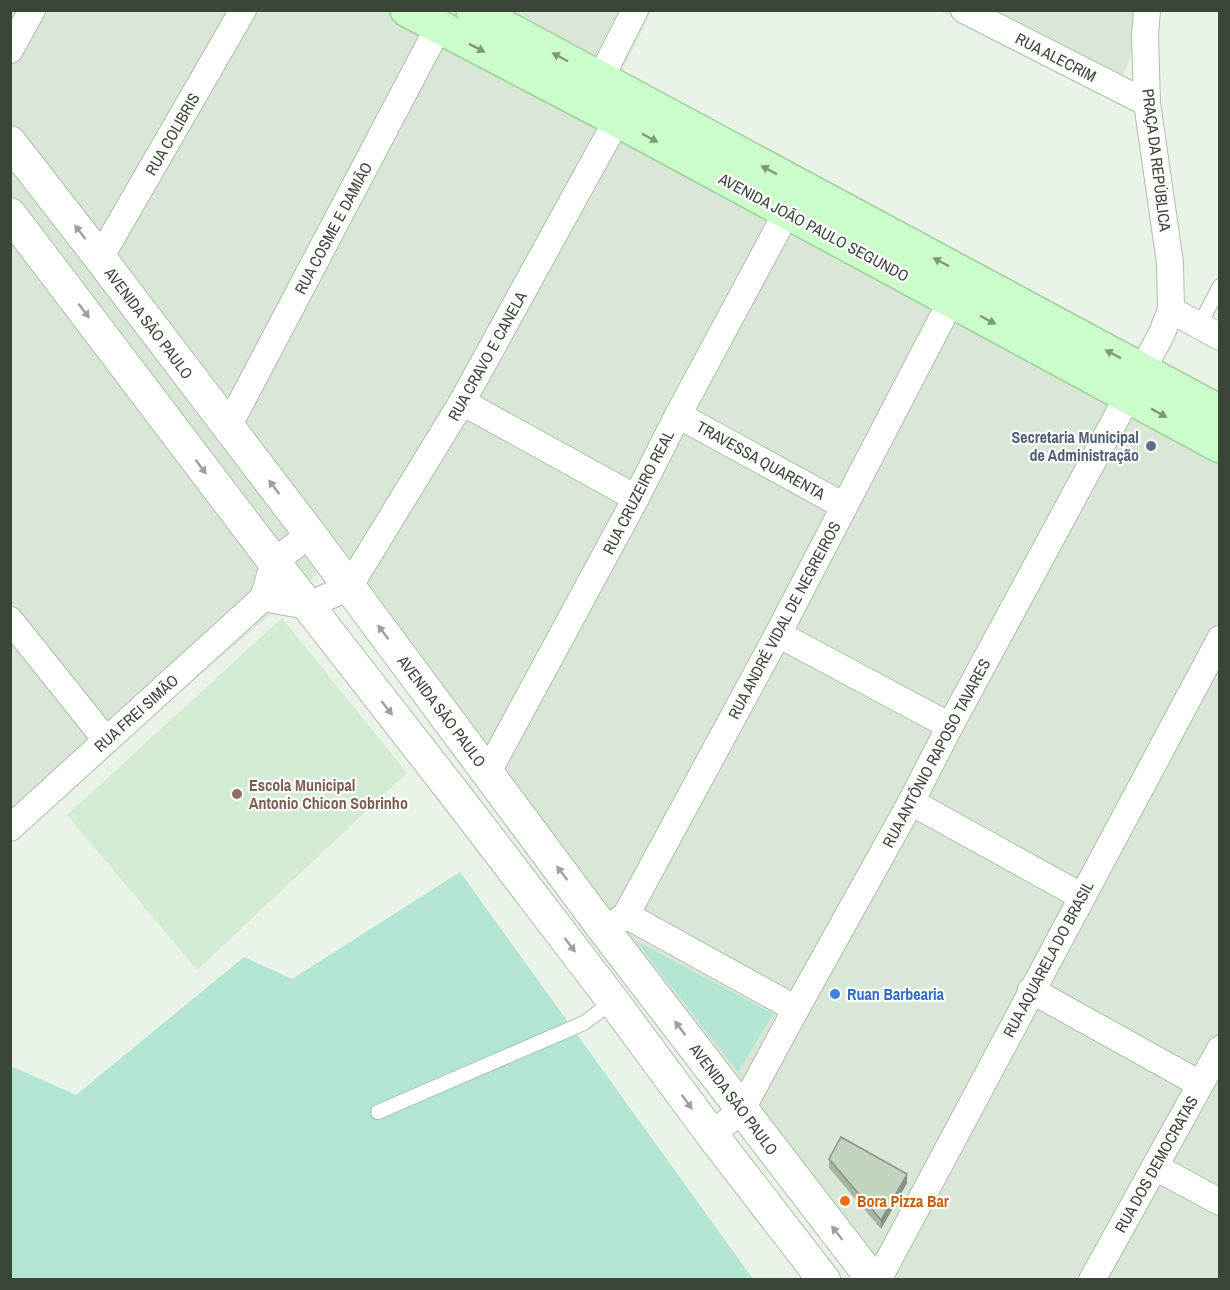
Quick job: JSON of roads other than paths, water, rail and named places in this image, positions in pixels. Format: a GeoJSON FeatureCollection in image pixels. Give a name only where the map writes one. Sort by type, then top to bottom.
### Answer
{"type":"FeatureCollection","features":[{"type":"Feature","properties":{"kind":"main road","name":"AVENIDA JOÃO PAULO SEGUNDO"},"geometry":{"type":"LineString","coordinates":[[407,10],[617,120],[951,301],[1135,383],[1220,412]]}},
{"type":"Feature","properties":{"kind":"main road","name":"AVENIDA JOÃO PAULO SEGUNDO"},"geometry":{"type":"LineString","coordinates":[[473,10],[600,79],[1135,383],[1220,446]]}},
{"type":"Feature","properties":{"kind":"street"},"geometry":{"type":"LineString","coordinates":[[10,50],[32,10]]}},
{"type":"Feature","properties":{"kind":"street","name":"RUA COLIBRIS"},"geometry":{"type":"LineString","coordinates":[[100,258],[243,10]]}},
{"type":"Feature","properties":{"kind":"street"},"geometry":{"type":"LineString","coordinates":[[600,79],[635,10]]}},
{"type":"Feature","properties":{"kind":"street","name":"RUA ALECRIM"},"geometry":{"type":"LineString","coordinates":[[964,10],[1147,103]]}},
{"type":"Feature","properties":{"kind":"street","name":"PRAÇA DA REPÚBLICA"},"geometry":{"type":"LineString","coordinates":[[1135,383],[1161,335],[1171,310],[1170,263],[1147,103],[1145,35],[1147,10]]}},
{"type":"Feature","properties":{"kind":"street","name":"RUA COSME E DAMIÃO"},"geometry":{"type":"LineString","coordinates":[[228,427],[438,28]]}},
{"type":"Feature","properties":{"kind":"street","name":"RUA CRAVO E CANELA"},"geometry":{"type":"LineString","coordinates":[[349,587],[462,402],[617,120]]}},
{"type":"Feature","properties":{"kind":"street","name":"AVENIDA SÃO PAULO"},"geometry":{"type":"LineString","coordinates":[[10,142],[488,772],[616,923],[742,1109],[873,1280]]}},
{"type":"Feature","properties":{"kind":"street","name":"RUA CRUZEIRO REAL"},"geometry":{"type":"LineString","coordinates":[[488,772],[787,212]]}},
{"type":"Feature","properties":{"kind":"street"},"geometry":{"type":"LineString","coordinates":[[10,214],[824,1280]]}},
{"type":"Feature","properties":{"kind":"street","name":"RUA ANDRÉ VIDAL DE NEGREIROS"},"geometry":{"type":"LineString","coordinates":[[616,923],[778,634],[951,301]]}},
{"type":"Feature","properties":{"kind":"street"},"geometry":{"type":"LineString","coordinates":[[1171,310],[1209,331]]}},
{"type":"Feature","properties":{"kind":"street","name":"RUA ANTÔNIO RAPOSO TAVARES"},"geometry":{"type":"LineString","coordinates":[[742,1109],[911,802],[1135,383]]}},
{"type":"Feature","properties":{"kind":"street"},"geometry":{"type":"LineString","coordinates":[[462,402],[636,498]]}},
{"type":"Feature","properties":{"kind":"street","name":"TRAVESSA QUARENTA"},"geometry":{"type":"LineString","coordinates":[[678,415],[844,506]]}},
{"type":"Feature","properties":{"kind":"street"},"geometry":{"type":"LineString","coordinates":[[309,534],[274,562],[263,598],[308,606],[349,587]]}},
{"type":"Feature","properties":{"kind":"street","name":"RUA FREI SIMÃO"},"geometry":{"type":"LineString","coordinates":[[10,828],[263,598]]}},
{"type":"Feature","properties":{"kind":"street"},"geometry":{"type":"LineString","coordinates":[[10,620],[106,741]]}},
{"type":"Feature","properties":{"kind":"street"},"geometry":{"type":"LineString","coordinates":[[778,634],[950,726]]}},
{"type":"Feature","properties":{"kind":"street","name":"RUA AQUARELA DO BRASIL"},"geometry":{"type":"LineString","coordinates":[[878,1280],[1220,639]]}},
{"type":"Feature","properties":{"kind":"street"},"geometry":{"type":"LineString","coordinates":[[911,802],[1081,896]]}},
{"type":"Feature","properties":{"kind":"street"},"geometry":{"type":"LineString","coordinates":[[616,923],[796,1009]]}},
{"type":"Feature","properties":{"kind":"street"},"geometry":{"type":"LineString","coordinates":[[1031,990],[1200,1084]]}},
{"type":"Feature","properties":{"kind":"street","name":"RUA DOS DEMOCRATAS"},"geometry":{"type":"LineString","coordinates":[[1092,1280],[1220,1049]]}},
{"type":"Feature","properties":{"kind":"street"},"geometry":{"type":"LineString","coordinates":[[712,1135],[742,1109]]}},
{"type":"Feature","properties":{"kind":"street"},"geometry":{"type":"LineString","coordinates":[[1155,1167],[1220,1202]]}},
{"type":"Feature","properties":{"kind":"lane"},"geometry":{"type":"LineString","coordinates":[[1209,331],[1220,286]]}},
{"type":"Feature","properties":{"kind":"lane"},"geometry":{"type":"LineString","coordinates":[[378,1112],[584,1023],[613,1001]]}},
{"type":"Feature","properties":{"kind":"place","name":"Secretaria Municipal de Administração"},"geometry":{"type":"Point","coordinates":[1151,446]}},
{"type":"Feature","properties":{"kind":"place","name":"Escola Municipal Antonio Chicon Sobrinho"},"geometry":{"type":"Point","coordinates":[237,794]}},
{"type":"Feature","properties":{"kind":"place","name":"Ruan Barbearia"},"geometry":{"type":"Point","coordinates":[835,994]}},
{"type":"Feature","properties":{"kind":"place","name":"Bora Pizza Bar"},"geometry":{"type":"Point","coordinates":[845,1201]}}]}
